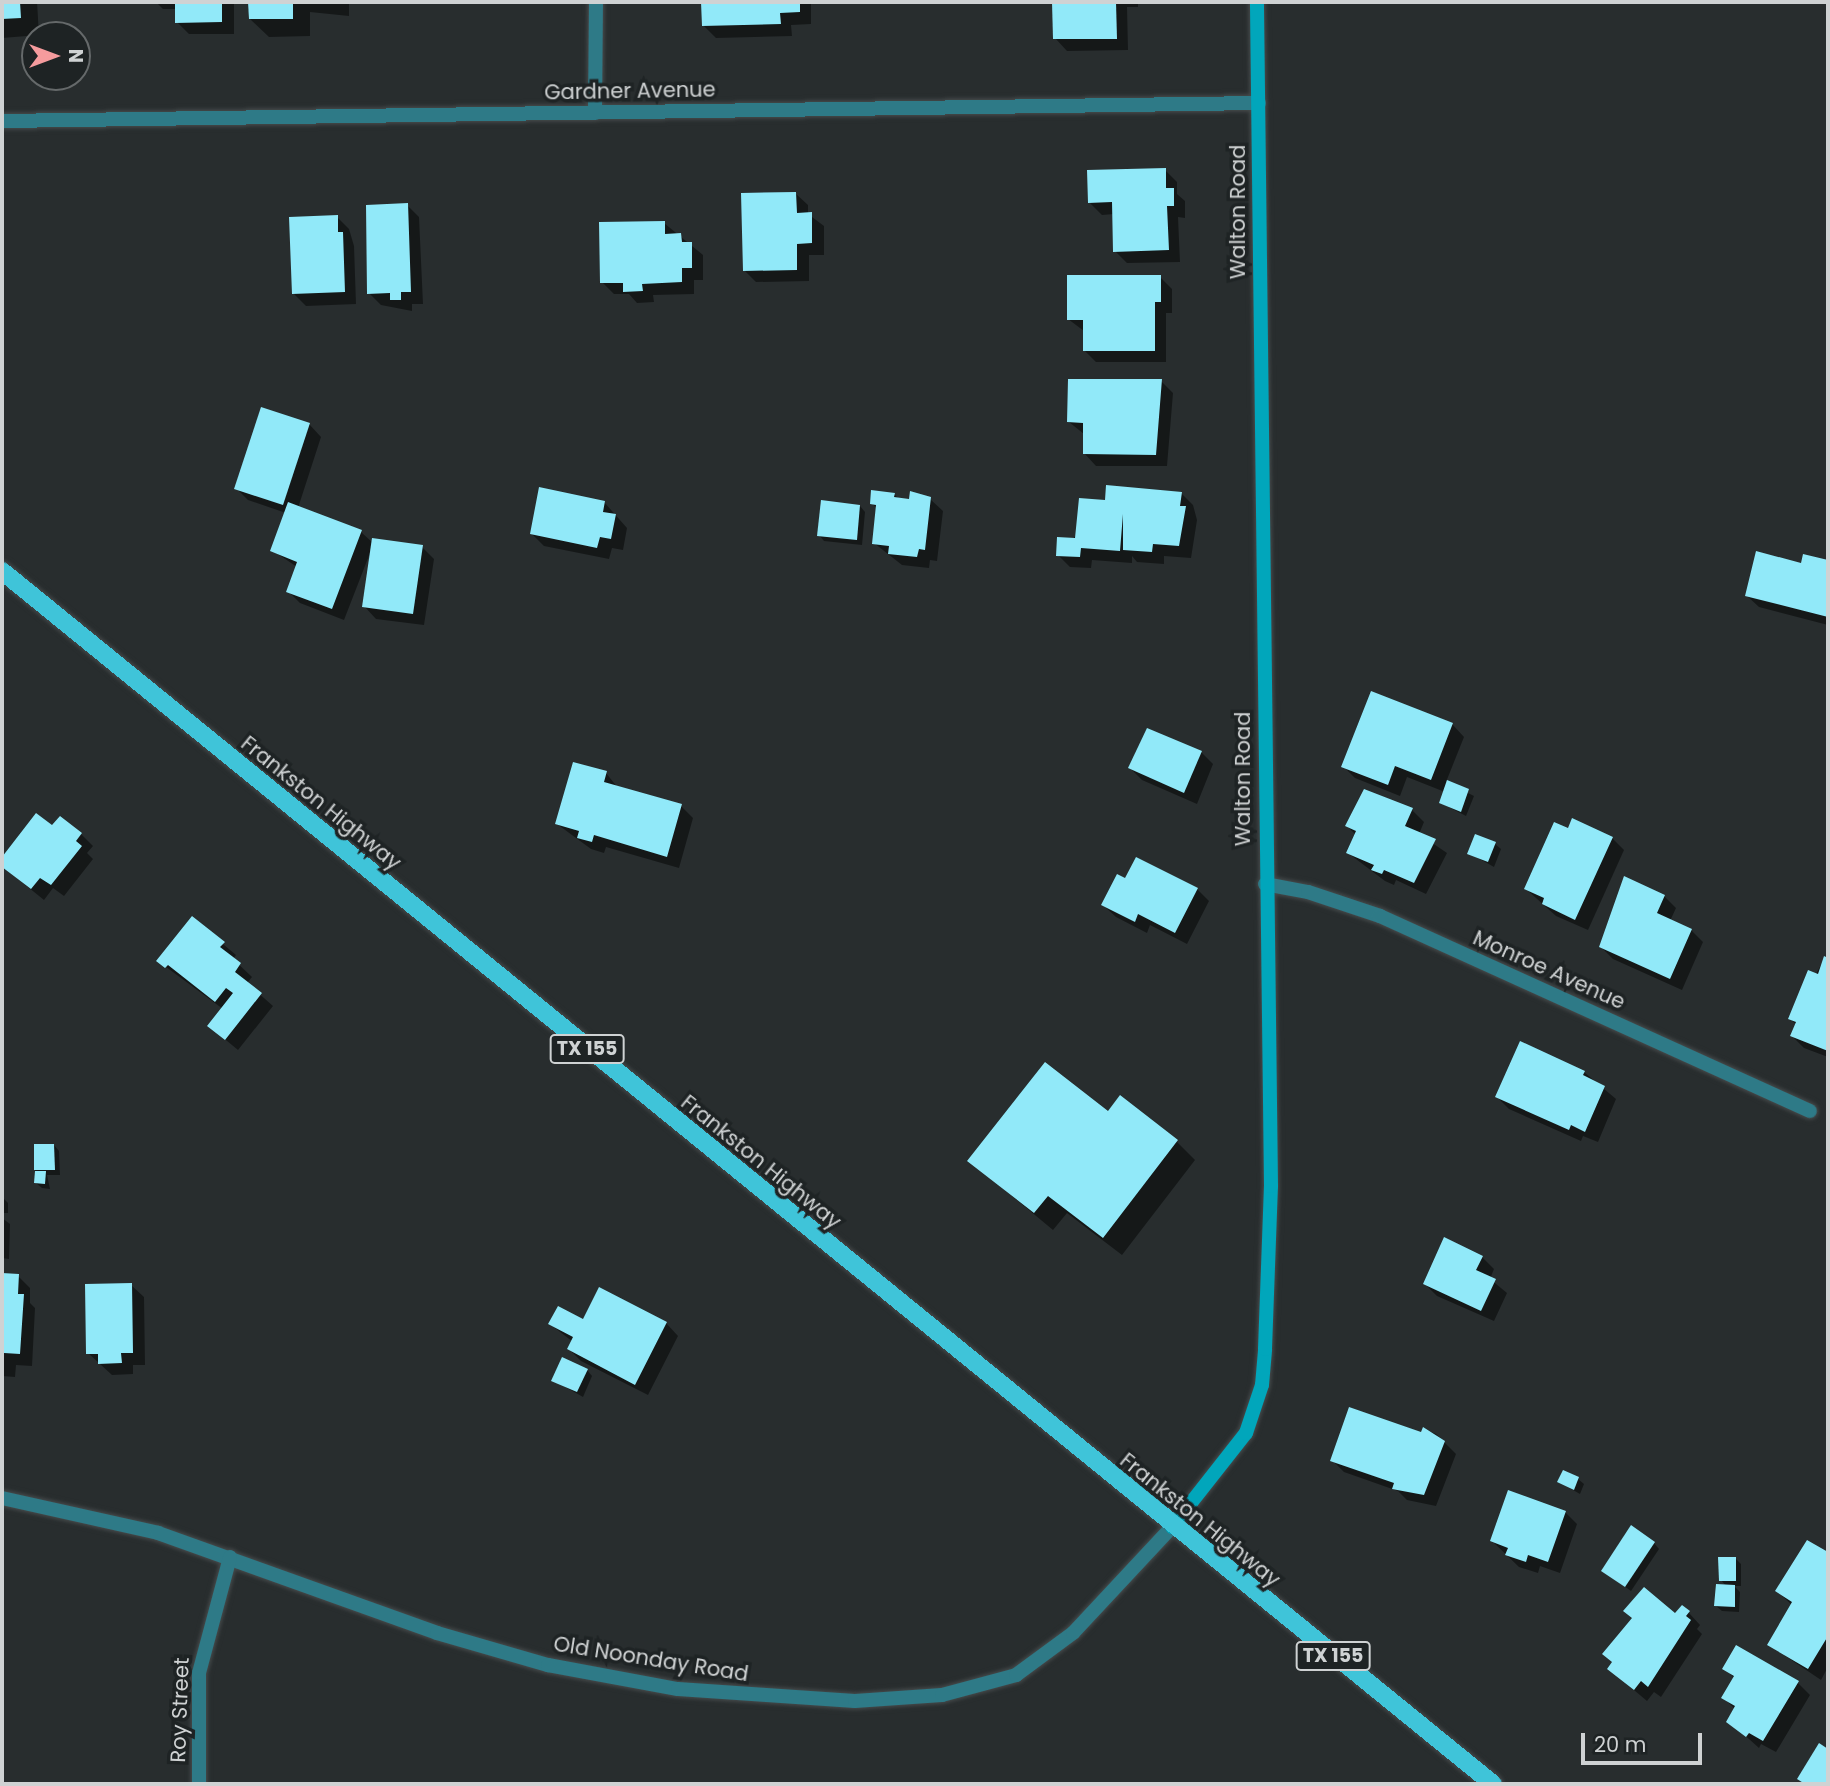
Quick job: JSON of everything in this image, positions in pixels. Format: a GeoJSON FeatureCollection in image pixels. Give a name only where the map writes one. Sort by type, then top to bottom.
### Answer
{"type":"FeatureCollection","features":[{"type":"Feature","properties":{"kind":"main road","name":"Frankston Highway"},"geometry":{"type":"LineString","coordinates":[[2,571],[1172,1527],[1493,1784]]}},
{"type":"Feature","properties":{"kind":"street"},"geometry":{"type":"LineString","coordinates":[[595,113],[596,2]]}},
{"type":"Feature","properties":{"kind":"street","name":"Walton Road"},"geometry":{"type":"LineString","coordinates":[[1172,1527],[1246,1433],[1262,1385],[1271,1186],[1265,884],[1257,2]]}},
{"type":"Feature","properties":{"kind":"street","name":"Gardner Avenue"},"geometry":{"type":"LineString","coordinates":[[2,121],[1259,103]]}},
{"type":"Feature","properties":{"kind":"street","name":"Monroe Avenue"},"geometry":{"type":"LineString","coordinates":[[1265,884],[1308,892],[1380,916],[1810,1111]]}},
{"type":"Feature","properties":{"kind":"street","name":"Old Noonday Road"},"geometry":{"type":"LineString","coordinates":[[2,1498],[135,1528],[230,1557],[437,1633],[548,1665],[718,1693],[899,1700],[982,1688],[1016,1675],[1073,1633],[1172,1527]]}},
{"type":"Feature","properties":{"kind":"street","name":"Roy Street"},"geometry":{"type":"LineString","coordinates":[[199,1784],[199,1673],[230,1557]]}},
{"type":"Feature","properties":{"kind":"building"},"geometry":{"type":"Polygon","coordinates":[[[2,2],[20,2],[21,18],[2,19],[2,2]]]}},
{"type":"Feature","properties":{"kind":"building"},"geometry":{"type":"Polygon","coordinates":[[[175,2],[222,2],[222,22],[175,23],[175,2]]]}},
{"type":"Feature","properties":{"kind":"building"},"geometry":{"type":"Polygon","coordinates":[[[248,2],[293,2],[293,19],[249,19],[248,2]]]}},
{"type":"Feature","properties":{"kind":"building"},"geometry":{"type":"Polygon","coordinates":[[[701,2],[800,2],[800,12],[780,13],[781,24],[702,26],[701,2]]]}},
{"type":"Feature","properties":{"kind":"building"},"geometry":{"type":"Polygon","coordinates":[[[1052,2],[1116,2],[1117,39],[1053,39],[1052,2]]]}},
{"type":"Feature","properties":{"kind":"building"},"geometry":{"type":"Polygon","coordinates":[[[1166,168],[1166,188],[1174,188],[1174,206],[1167,206],[1169,250],[1113,252],[1112,202],[1088,203],[1087,170],[1166,168]]]}},
{"type":"Feature","properties":{"kind":"building"},"geometry":{"type":"Polygon","coordinates":[[[796,192],[797,213],[812,212],[812,243],[797,244],[797,270],[743,271],[741,193],[796,192]]]}},
{"type":"Feature","properties":{"kind":"building"},"geometry":{"type":"Polygon","coordinates":[[[408,203],[411,292],[401,292],[401,300],[390,300],[390,293],[367,294],[366,205],[408,203]]]}},
{"type":"Feature","properties":{"kind":"building"},"geometry":{"type":"Polygon","coordinates":[[[338,215],[338,232],[343,232],[345,292],[292,294],[289,217],[338,215]]]}},
{"type":"Feature","properties":{"kind":"building"},"geometry":{"type":"Polygon","coordinates":[[[665,221],[665,234],[681,233],[682,242],[692,242],[692,268],[682,268],[682,282],[642,284],[643,291],[623,292],[623,283],[600,283],[599,222],[665,221]]]}},
{"type":"Feature","properties":{"kind":"building"},"geometry":{"type":"Polygon","coordinates":[[[1067,275],[1161,275],[1161,302],[1155,302],[1155,351],[1083,351],[1083,320],[1067,320],[1067,275]]]}},
{"type":"Feature","properties":{"kind":"building"},"geometry":{"type":"Polygon","coordinates":[[[1068,379],[1162,379],[1156,455],[1083,454],[1083,423],[1067,422],[1068,379]]]}},
{"type":"Feature","properties":{"kind":"building"},"geometry":{"type":"Polygon","coordinates":[[[261,407],[310,423],[283,505],[234,489],[261,407]]]}},
{"type":"Feature","properties":{"kind":"building"},"geometry":{"type":"Polygon","coordinates":[[[1106,485],[1182,492],[1180,506],[1186,506],[1179,546],[1153,544],[1152,552],[1123,550],[1123,514],[1120,551],[1081,548],[1080,557],[1056,556],[1057,537],[1075,538],[1079,498],[1105,500],[1106,485]]]}},
{"type":"Feature","properties":{"kind":"building"},"geometry":{"type":"Polygon","coordinates":[[[539,487],[605,501],[603,512],[616,514],[611,539],[600,537],[597,548],[530,534],[539,487]]]}},
{"type":"Feature","properties":{"kind":"building"},"geometry":{"type":"Polygon","coordinates":[[[871,490],[895,493],[894,497],[909,499],[910,491],[931,497],[925,550],[919,549],[917,557],[888,554],[889,546],[872,544],[876,505],[870,504],[871,490]]]}},
{"type":"Feature","properties":{"kind":"building"},"geometry":{"type":"Polygon","coordinates":[[[821,500],[860,505],[857,540],[817,536],[821,500]]]}},
{"type":"Feature","properties":{"kind":"building"},"geometry":{"type":"Polygon","coordinates":[[[288,502],[362,530],[332,609],[286,592],[297,562],[270,551],[288,502]]]}},
{"type":"Feature","properties":{"kind":"building"},"geometry":{"type":"Polygon","coordinates":[[[372,538],[423,545],[413,614],[362,607],[372,538]]]}},
{"type":"Feature","properties":{"kind":"building"},"geometry":{"type":"Polygon","coordinates":[[[1756,551],[1801,563],[1803,554],[1828,560],[1828,617],[1745,596],[1756,551]]]}},
{"type":"Feature","properties":{"kind":"building"},"geometry":{"type":"Polygon","coordinates":[[[1371,691],[1453,723],[1431,780],[1395,766],[1388,785],[1341,767],[1371,691]]]}},
{"type":"Feature","properties":{"kind":"building"},"geometry":{"type":"Polygon","coordinates":[[[1147,728],[1202,751],[1184,793],[1128,768],[1147,728]]]}},
{"type":"Feature","properties":{"kind":"building"},"geometry":{"type":"Polygon","coordinates":[[[573,762],[607,771],[604,782],[682,804],[667,857],[594,835],[592,842],[577,838],[579,831],[555,824],[573,762]]]}},
{"type":"Feature","properties":{"kind":"building"},"geometry":{"type":"Polygon","coordinates":[[[1447,780],[1469,789],[1461,812],[1439,803],[1447,780]]]}},
{"type":"Feature","properties":{"kind":"building"},"geometry":{"type":"Polygon","coordinates":[[[1364,789],[1413,808],[1405,826],[1436,839],[1414,883],[1384,870],[1382,874],[1371,870],[1374,865],[1346,853],[1356,831],[1345,826],[1364,789]]]}},
{"type":"Feature","properties":{"kind":"building"},"geometry":{"type":"Polygon","coordinates":[[[36,813],[52,825],[60,816],[82,833],[76,841],[82,846],[51,885],[40,878],[31,889],[2,867],[2,857],[36,813]]]}},
{"type":"Feature","properties":{"kind":"building"},"geometry":{"type":"Polygon","coordinates":[[[1572,818],[1613,837],[1575,920],[1542,904],[1544,898],[1524,889],[1554,822],[1568,828],[1572,818]]]}},
{"type":"Feature","properties":{"kind":"building"},"geometry":{"type":"Polygon","coordinates":[[[1475,834],[1496,842],[1488,862],[1467,854],[1475,834]]]}},
{"type":"Feature","properties":{"kind":"building"},"geometry":{"type":"Polygon","coordinates":[[[1136,857],[1198,888],[1175,933],[1138,914],[1135,922],[1101,905],[1117,874],[1125,878],[1136,857]]]}},
{"type":"Feature","properties":{"kind":"building"},"geometry":{"type":"Polygon","coordinates":[[[1624,876],[1665,895],[1657,913],[1692,929],[1670,979],[1599,947],[1624,876]]]}},
{"type":"Feature","properties":{"kind":"building"},"geometry":{"type":"Polygon","coordinates":[[[192,916],[225,942],[220,947],[241,963],[235,972],[262,993],[225,1040],[207,1026],[233,993],[226,988],[215,1002],[168,965],[165,968],[156,961],[192,916]]]}},
{"type":"Feature","properties":{"kind":"building"},"geometry":{"type":"Polygon","coordinates":[[[1824,956],[1828,958],[1828,1051],[1790,1036],[1796,1022],[1788,1019],[1808,970],[1818,974],[1824,956]]]}},
{"type":"Feature","properties":{"kind":"building"},"geometry":{"type":"Polygon","coordinates":[[[1520,1041],[1585,1071],[1583,1075],[1605,1086],[1585,1132],[1571,1125],[1569,1130],[1495,1097],[1520,1041]]]}},
{"type":"Feature","properties":{"kind":"building"},"geometry":{"type":"Polygon","coordinates":[[[1045,1062],[1108,1111],[1120,1095],[1178,1140],[1103,1238],[1048,1196],[1034,1213],[967,1161],[1045,1062]]]}},
{"type":"Feature","properties":{"kind":"building"},"geometry":{"type":"Polygon","coordinates":[[[34,1144],[54,1144],[55,1170],[34,1170],[34,1144]]]}},
{"type":"Feature","properties":{"kind":"building"},"geometry":{"type":"Polygon","coordinates":[[[35,1171],[46,1171],[45,1184],[34,1183],[35,1171]]]}},
{"type":"Feature","properties":{"kind":"building"},"geometry":{"type":"Polygon","coordinates":[[[1444,1237],[1483,1256],[1476,1270],[1496,1279],[1481,1311],[1423,1284],[1444,1237]]]}},
{"type":"Feature","properties":{"kind":"building"},"geometry":{"type":"Polygon","coordinates":[[[2,1273],[19,1274],[18,1294],[24,1294],[20,1354],[4,1353],[4,1360],[2,1273]]]}},
{"type":"Feature","properties":{"kind":"building"},"geometry":{"type":"Polygon","coordinates":[[[132,1283],[133,1353],[121,1353],[122,1363],[98,1364],[98,1354],[86,1354],[85,1284],[132,1283]]]}},
{"type":"Feature","properties":{"kind":"building"},"geometry":{"type":"Polygon","coordinates":[[[599,1287],[667,1322],[635,1385],[567,1349],[573,1337],[548,1324],[558,1306],[583,1319],[599,1287]]]}},
{"type":"Feature","properties":{"kind":"building"},"geometry":{"type":"Polygon","coordinates":[[[562,1357],[588,1369],[577,1392],[551,1381],[562,1357]]]}},
{"type":"Feature","properties":{"kind":"building"},"geometry":{"type":"Polygon","coordinates":[[[1349,1407],[1421,1432],[1423,1427],[1445,1441],[1424,1495],[1392,1489],[1394,1483],[1330,1461],[1349,1407]]]}},
{"type":"Feature","properties":{"kind":"building"},"geometry":{"type":"Polygon","coordinates":[[[1563,1470],[1579,1477],[1574,1490],[1557,1482],[1563,1470]]]}},
{"type":"Feature","properties":{"kind":"building"},"geometry":{"type":"Polygon","coordinates":[[[1508,1490],[1566,1511],[1548,1562],[1528,1555],[1526,1562],[1505,1555],[1508,1548],[1490,1541],[1508,1490]]]}},
{"type":"Feature","properties":{"kind":"building"},"geometry":{"type":"Polygon","coordinates":[[[1631,1525],[1655,1542],[1625,1587],[1601,1571],[1631,1525]]]}},
{"type":"Feature","properties":{"kind":"building"},"geometry":{"type":"Polygon","coordinates":[[[1807,1540],[1828,1552],[1828,1636],[1808,1669],[1767,1645],[1792,1602],[1775,1591],[1807,1540]]]}},
{"type":"Feature","properties":{"kind":"building"},"geometry":{"type":"Polygon","coordinates":[[[1718,1557],[1736,1557],[1736,1581],[1719,1581],[1718,1557]]]}},
{"type":"Feature","properties":{"kind":"building"},"geometry":{"type":"Polygon","coordinates":[[[1716,1584],[1735,1585],[1735,1607],[1714,1606],[1716,1584]]]}},
{"type":"Feature","properties":{"kind":"building"},"geometry":{"type":"Polygon","coordinates":[[[1644,1587],[1675,1613],[1682,1605],[1690,1611],[1686,1616],[1691,1620],[1648,1687],[1641,1681],[1634,1690],[1607,1669],[1612,1662],[1602,1654],[1632,1618],[1623,1611],[1644,1587]]]}},
{"type":"Feature","properties":{"kind":"building"},"geometry":{"type":"Polygon","coordinates":[[[1736,1645],[1799,1681],[1763,1741],[1749,1733],[1746,1737],[1726,1722],[1735,1706],[1721,1698],[1734,1676],[1722,1669],[1736,1645]]]}},
{"type":"Feature","properties":{"kind":"building"},"geometry":{"type":"Polygon","coordinates":[[[1819,1743],[1828,1749],[1828,1784],[1805,1784],[1797,1779],[1819,1743]]]}}]}
